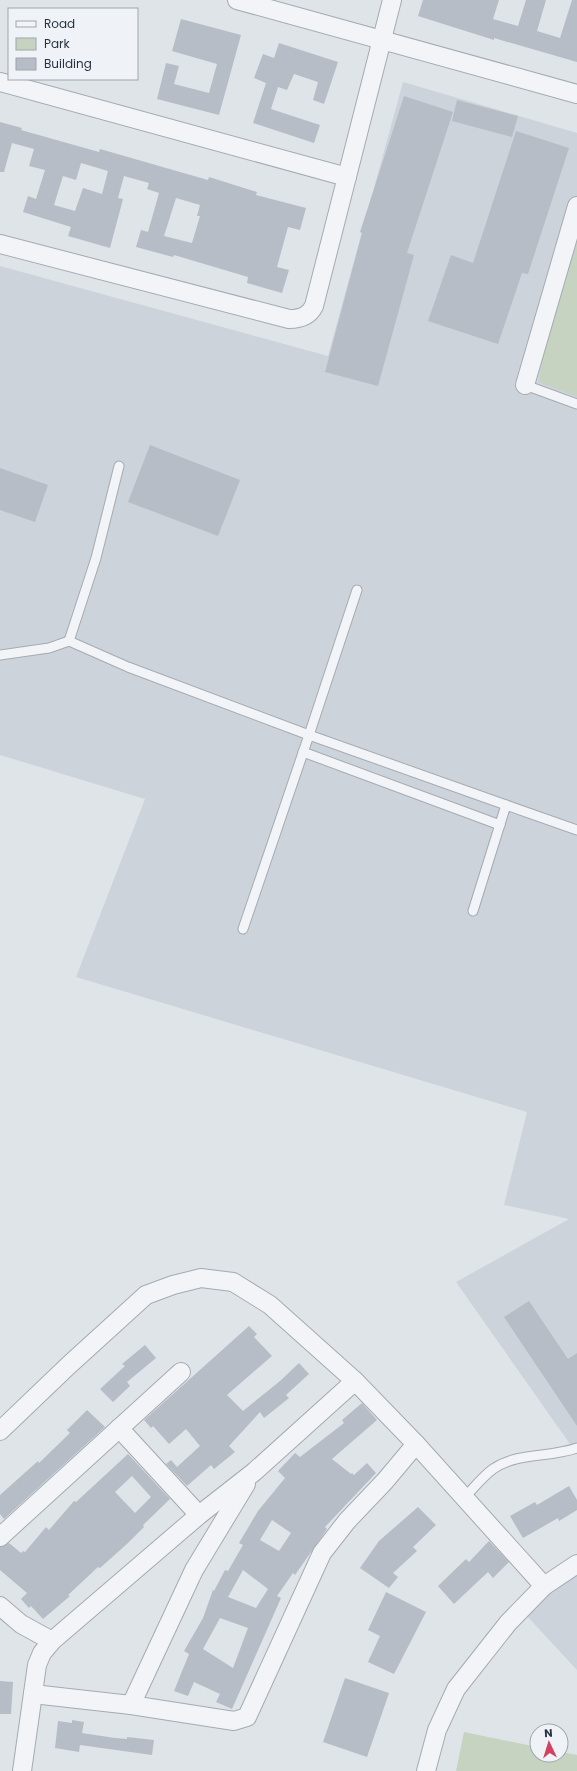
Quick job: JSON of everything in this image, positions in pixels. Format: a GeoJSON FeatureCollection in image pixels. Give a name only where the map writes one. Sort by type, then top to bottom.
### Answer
{"type":"FeatureCollection","features":[{"type":"Feature","properties":{"kind":"street"},"geometry":{"type":"LineString","coordinates":[[237,0],[577,94]]}},
{"type":"Feature","properties":{"kind":"street"},"geometry":{"type":"LineString","coordinates":[[0,244],[289,319],[299,319],[310,313],[314,306],[392,0]]}},
{"type":"Feature","properties":{"kind":"street"},"geometry":{"type":"LineString","coordinates":[[0,82],[347,177]]}},
{"type":"Feature","properties":{"kind":"street"},"geometry":{"type":"LineString","coordinates":[[525,385],[577,206]]}},
{"type":"Feature","properties":{"kind":"street"},"geometry":{"type":"LineString","coordinates":[[0,1431],[146,1294],[173,1284],[201,1278],[233,1282],[270,1305],[355,1381],[416,1444],[544,1586]]}},
{"type":"Feature","properties":{"kind":"street"},"geometry":{"type":"LineString","coordinates":[[0,1537],[180,1372]]}},
{"type":"Feature","properties":{"kind":"street"},"geometry":{"type":"LineString","coordinates":[[22,1771],[37,1665],[42,1653],[52,1641],[199,1515],[254,1472],[355,1381]]}},
{"type":"Feature","properties":{"kind":"street"},"geometry":{"type":"LineString","coordinates":[[119,1428],[199,1515]]}},
{"type":"Feature","properties":{"kind":"street"},"geometry":{"type":"LineString","coordinates":[[33,1694],[131,1705],[234,1721],[247,1717],[322,1553],[347,1521],[385,1481],[416,1444]]}},
{"type":"Feature","properties":{"kind":"street"},"geometry":{"type":"LineString","coordinates":[[131,1705],[194,1570],[254,1472]]}},
{"type":"Feature","properties":{"kind":"street"},"geometry":{"type":"LineString","coordinates":[[426,1771],[437,1730],[456,1689],[508,1623],[544,1586],[577,1564]]}},
{"type":"Feature","properties":{"kind":"street"},"geometry":{"type":"LineString","coordinates":[[0,1606],[21,1624],[52,1641]]}},
{"type":"Feature","properties":{"kind":"street"},"geometry":{"type":"LineString","coordinates":[[0,1621],[21,1624]]}},
{"type":"Feature","properties":{"kind":"lane"},"geometry":{"type":"LineString","coordinates":[[525,385],[577,404]]}},
{"type":"Feature","properties":{"kind":"lane"},"geometry":{"type":"LineString","coordinates":[[68,641],[96,558],[119,466]]}},
{"type":"Feature","properties":{"kind":"lane"},"geometry":{"type":"LineString","coordinates":[[243,929],[304,752],[357,590]]}},
{"type":"Feature","properties":{"kind":"lane"},"geometry":{"type":"LineString","coordinates":[[0,655],[49,648],[68,641],[128,667],[309,735],[577,830]]}},
{"type":"Feature","properties":{"kind":"lane"},"geometry":{"type":"LineString","coordinates":[[304,752],[500,825]]}},
{"type":"Feature","properties":{"kind":"lane"},"geometry":{"type":"LineString","coordinates":[[473,911],[506,804]]}},
{"type":"Feature","properties":{"kind":"lane"},"geometry":{"type":"LineString","coordinates":[[464,1498],[492,1470],[512,1460],[555,1454],[577,1448]]}},
{"type":"Feature","properties":{"kind":"shaded area"},"geometry":{"type":"Polygon","coordinates":[[[403,82],[577,133],[577,1454],[456,1282],[569,1219],[504,1205],[527,1112],[76,977],[145,799],[0,755],[0,266],[328,356],[403,82]]]}},
{"type":"Feature","properties":{"kind":"shaded area"},"geometry":{"type":"Polygon","coordinates":[[[577,1571],[577,1670],[527,1616],[564,1579],[577,1571]]]}},
{"type":"Feature","properties":{"kind":"green space"},"geometry":{"type":"Polygon","coordinates":[[[577,219],[577,397],[539,382],[542,361],[577,219]]]}},
{"type":"Feature","properties":{"kind":"green space"},"geometry":{"type":"Polygon","coordinates":[[[464,1732],[529,1745],[529,1763],[569,1763],[569,1754],[577,1755],[577,1771],[456,1771],[464,1732]]]}},
{"type":"Feature","properties":{"kind":"building"},"geometry":{"type":"Polygon","coordinates":[[[423,0],[499,0],[493,19],[518,26],[526,0],[546,0],[537,31],[560,38],[572,0],[577,0],[577,62],[494,38],[494,40],[418,16],[423,0]]]}},
{"type":"Feature","properties":{"kind":"building"},"geometry":{"type":"Polygon","coordinates":[[[181,19],[241,35],[219,115],[157,99],[166,63],[179,66],[174,84],[209,93],[217,64],[172,51],[181,19]]]}},
{"type":"Feature","properties":{"kind":"building"},"geometry":{"type":"Polygon","coordinates":[[[279,43],[338,62],[324,104],[313,100],[318,82],[294,74],[287,90],[278,87],[271,109],[320,125],[314,143],[253,123],[266,83],[254,78],[263,54],[274,58],[279,43]]]}},
{"type":"Feature","properties":{"kind":"building"},"geometry":{"type":"Polygon","coordinates":[[[404,96],[453,112],[407,253],[414,255],[378,386],[325,372],[362,233],[360,232],[404,96]]]}},
{"type":"Feature","properties":{"kind":"building"},"geometry":{"type":"Polygon","coordinates":[[[457,100],[518,116],[512,137],[452,121],[457,100]]]}},
{"type":"Feature","properties":{"kind":"building"},"geometry":{"type":"Polygon","coordinates":[[[0,122],[22,128],[21,130],[99,152],[100,149],[208,180],[209,177],[257,192],[256,195],[306,208],[300,230],[288,227],[277,267],[289,270],[282,293],[247,283],[248,277],[174,255],[173,257],[136,247],[141,230],[148,232],[159,193],[147,189],[149,183],[124,176],[118,198],[123,199],[110,248],[68,236],[71,227],[23,212],[28,196],[36,199],[45,170],[29,166],[34,149],[12,143],[4,172],[0,172],[0,122]],[[81,163],[76,180],[63,176],[54,205],[75,211],[83,188],[102,194],[108,171],[81,163]],[[176,198],[164,236],[192,243],[200,216],[197,216],[200,205],[176,198]]]}},
{"type":"Feature","properties":{"kind":"building"},"geometry":{"type":"Polygon","coordinates":[[[516,131],[569,148],[528,274],[522,273],[498,344],[428,321],[451,255],[473,263],[516,131]]]}},
{"type":"Feature","properties":{"kind":"building"},"geometry":{"type":"Polygon","coordinates":[[[150,445],[240,480],[218,536],[128,502],[150,445]]]}},
{"type":"Feature","properties":{"kind":"building"},"geometry":{"type":"Polygon","coordinates":[[[0,468],[48,485],[35,522],[0,510],[0,468]]]}},
{"type":"Feature","properties":{"kind":"building"},"geometry":{"type":"Polygon","coordinates":[[[529,1301],[568,1359],[577,1353],[577,1426],[504,1317],[529,1301]]]}},
{"type":"Feature","properties":{"kind":"building"},"geometry":{"type":"Polygon","coordinates":[[[249,1326],[257,1334],[254,1337],[272,1356],[227,1395],[243,1411],[280,1381],[299,1363],[309,1374],[286,1395],[289,1398],[264,1418],[260,1412],[229,1446],[235,1452],[214,1469],[211,1465],[187,1486],[166,1464],[171,1460],[177,1467],[200,1446],[186,1429],[169,1444],[153,1426],[151,1428],[144,1420],[249,1326]]]}},
{"type":"Feature","properties":{"kind":"building"},"geometry":{"type":"Polygon","coordinates":[[[145,1345],[156,1358],[127,1382],[130,1386],[113,1402],[100,1389],[125,1366],[122,1364],[145,1345]]]}},
{"type":"Feature","properties":{"kind":"building"},"geometry":{"type":"Polygon","coordinates":[[[362,1403],[377,1420],[332,1459],[354,1475],[367,1463],[376,1473],[325,1527],[327,1529],[295,1575],[293,1573],[277,1596],[281,1598],[232,1709],[216,1702],[220,1694],[194,1682],[188,1696],[174,1691],[189,1654],[184,1651],[203,1618],[213,1590],[214,1591],[225,1570],[228,1571],[243,1545],[239,1543],[258,1511],[285,1478],[278,1471],[295,1453],[300,1457],[344,1423],[342,1420],[362,1403]],[[272,1520],[260,1540],[279,1551],[291,1533],[272,1520]],[[243,1570],[228,1597],[256,1608],[268,1589],[243,1570]],[[220,1618],[203,1649],[233,1668],[248,1628],[220,1618]]]}},
{"type":"Feature","properties":{"kind":"building"},"geometry":{"type":"Polygon","coordinates":[[[87,1410],[105,1427],[4,1519],[0,1514],[0,1495],[38,1461],[39,1463],[70,1433],[67,1430],[87,1410]]]}},
{"type":"Feature","properties":{"kind":"building"},"geometry":{"type":"Polygon","coordinates":[[[128,1454],[170,1499],[143,1525],[144,1527],[128,1543],[100,1568],[98,1567],[68,1595],[70,1596],[43,1619],[31,1606],[29,1608],[21,1599],[27,1593],[0,1570],[0,1547],[9,1543],[21,1553],[23,1551],[25,1552],[46,1527],[49,1530],[74,1501],[76,1502],[128,1454]],[[132,1476],[115,1492],[135,1513],[151,1497],[132,1476]]]}},
{"type":"Feature","properties":{"kind":"building"},"geometry":{"type":"Polygon","coordinates":[[[569,1486],[577,1500],[577,1510],[559,1521],[558,1518],[523,1538],[510,1516],[535,1502],[537,1505],[569,1486]]]}},
{"type":"Feature","properties":{"kind":"building"},"geometry":{"type":"Polygon","coordinates":[[[418,1507],[436,1525],[413,1547],[417,1551],[393,1573],[398,1577],[389,1588],[360,1568],[379,1541],[418,1507]]]}},
{"type":"Feature","properties":{"kind":"building"},"geometry":{"type":"Polygon","coordinates":[[[489,1541],[509,1562],[493,1578],[488,1572],[454,1604],[438,1586],[466,1559],[469,1562],[489,1541]]]}},
{"type":"Feature","properties":{"kind":"building"},"geometry":{"type":"Polygon","coordinates":[[[386,1592],[426,1612],[394,1674],[368,1662],[380,1636],[368,1630],[386,1592]]]}},
{"type":"Feature","properties":{"kind":"building"},"geometry":{"type":"Polygon","coordinates":[[[345,1678],[389,1693],[367,1757],[323,1742],[345,1678]]]}},
{"type":"Feature","properties":{"kind":"building"},"geometry":{"type":"Polygon","coordinates":[[[0,1681],[13,1682],[11,1714],[0,1714],[0,1681]]]}},
{"type":"Feature","properties":{"kind":"building"},"geometry":{"type":"Polygon","coordinates":[[[72,1720],[84,1722],[82,1733],[115,1738],[127,1739],[127,1737],[154,1740],[152,1755],[80,1745],[79,1752],[55,1748],[58,1721],[72,1723],[72,1720]]]}}]}
